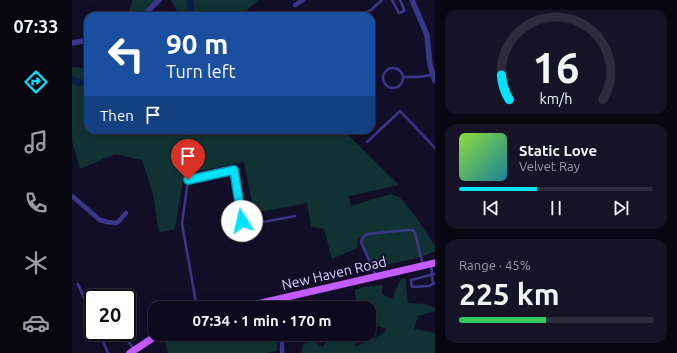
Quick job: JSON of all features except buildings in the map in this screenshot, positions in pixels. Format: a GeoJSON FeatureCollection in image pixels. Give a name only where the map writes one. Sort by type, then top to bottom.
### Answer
{"type":"FeatureCollection","features":[{"type":"Feature","properties":{"kind":"main road","name":"New Haven Road"},"geometry":{"type":"LineString","coordinates":[[269,301],[433,263]]}},
{"type":"Feature","properties":{"kind":"main road"},"geometry":{"type":"LineString","coordinates":[[132,351],[148,341]]}},
{"type":"Feature","properties":{"kind":"street"},"geometry":{"type":"LineString","coordinates":[[147,12],[160,0]]}},
{"type":"Feature","properties":{"kind":"street"},"geometry":{"type":"LineString","coordinates":[[295,5],[303,0]]}},
{"type":"Feature","properties":{"kind":"street"},"geometry":{"type":"LineString","coordinates":[[412,0],[427,35],[432,60],[432,75],[435,81]]}},
{"type":"Feature","properties":{"kind":"street"},"geometry":{"type":"LineString","coordinates":[[72,43],[84,41]]}},
{"type":"Feature","properties":{"kind":"street"},"geometry":{"type":"LineString","coordinates":[[72,196],[100,220],[117,223],[126,213]]}},
{"type":"Feature","properties":{"kind":"street"},"geometry":{"type":"LineString","coordinates":[[282,341],[282,353]]}},
{"type":"Feature","properties":{"kind":"lane"},"geometry":{"type":"LineString","coordinates":[[367,12],[382,0]]}},
{"type":"Feature","properties":{"kind":"lane"},"geometry":{"type":"LineString","coordinates":[[392,0],[398,12],[402,13],[404,9],[400,0]]}},
{"type":"Feature","properties":{"kind":"lane"},"geometry":{"type":"LineString","coordinates":[[394,68],[400,71],[403,77],[402,83],[397,87],[390,88],[384,81],[384,74],[388,70],[394,68]]}},
{"type":"Feature","properties":{"kind":"lane"},"geometry":{"type":"LineString","coordinates":[[403,77],[432,75]]}},
{"type":"Feature","properties":{"kind":"lane"},"geometry":{"type":"LineString","coordinates":[[367,142],[400,111],[435,148]]}},
{"type":"Feature","properties":{"kind":"lane"},"geometry":{"type":"LineString","coordinates":[[196,301],[182,224],[188,180],[234,170],[242,221],[248,225],[295,216]]}},
{"type":"Feature","properties":{"kind":"lane"},"geometry":{"type":"LineString","coordinates":[[376,276],[361,242],[363,237],[367,234],[413,230],[423,265]]}},
{"type":"Feature","properties":{"kind":"lane"},"geometry":{"type":"LineString","coordinates":[[433,263],[431,275],[434,284],[429,286],[412,286],[412,279],[431,275],[435,274]]}},
{"type":"Feature","properties":{"kind":"lane"},"geometry":{"type":"LineString","coordinates":[[78,284],[84,298]]}},
{"type":"Feature","properties":{"kind":"lane"},"geometry":{"type":"LineString","coordinates":[[103,341],[108,353]]}},
{"type":"Feature","properties":{"kind":"lane"},"geometry":{"type":"LineString","coordinates":[[127,341],[132,351]]}},
{"type":"Feature","properties":{"kind":"green space"},"geometry":{"type":"Polygon","coordinates":[[[133,0],[156,0],[144,12],[128,12],[133,0]]]}},
{"type":"Feature","properties":{"kind":"green space"},"geometry":{"type":"Polygon","coordinates":[[[171,0],[259,0],[245,12],[178,12],[171,0]]]}},
{"type":"Feature","properties":{"kind":"green space"},"geometry":{"type":"Polygon","coordinates":[[[72,67],[83,68],[84,134],[348,134],[399,185],[349,196],[351,206],[391,194],[400,198],[416,217],[435,246],[435,251],[422,257],[372,268],[358,236],[357,248],[332,259],[324,229],[311,227],[307,203],[254,213],[244,162],[184,174],[175,229],[159,233],[153,194],[142,160],[115,154],[80,169],[72,141],[72,67]]]}},
{"type":"Feature","properties":{"kind":"green space"},"geometry":{"type":"Polygon","coordinates":[[[405,278],[408,303],[424,304],[435,308],[435,311],[418,316],[414,329],[435,333],[435,353],[301,353],[303,344],[312,341],[323,347],[326,341],[355,341],[356,346],[367,341],[376,341],[376,337],[381,335],[387,329],[376,326],[376,301],[356,301],[355,290],[364,287],[383,285],[382,294],[392,299],[400,280],[405,278]]]}},
{"type":"Feature","properties":{"kind":"green space"},"geometry":{"type":"Polygon","coordinates":[[[164,341],[277,341],[277,351],[266,353],[168,353],[164,341]]]}},
{"type":"Feature","properties":{"kind":"waterway"},"geometry":{"type":"LineString","coordinates":[[190,0],[192,12]]}},
{"type":"Feature","properties":{"kind":"waterway"},"geometry":{"type":"LineString","coordinates":[[72,79],[80,83],[84,83]]}},
{"type":"Feature","properties":{"kind":"route"},"geometry":{"type":"LineString","coordinates":[[188,180],[234,170],[242,221]]}}]}
